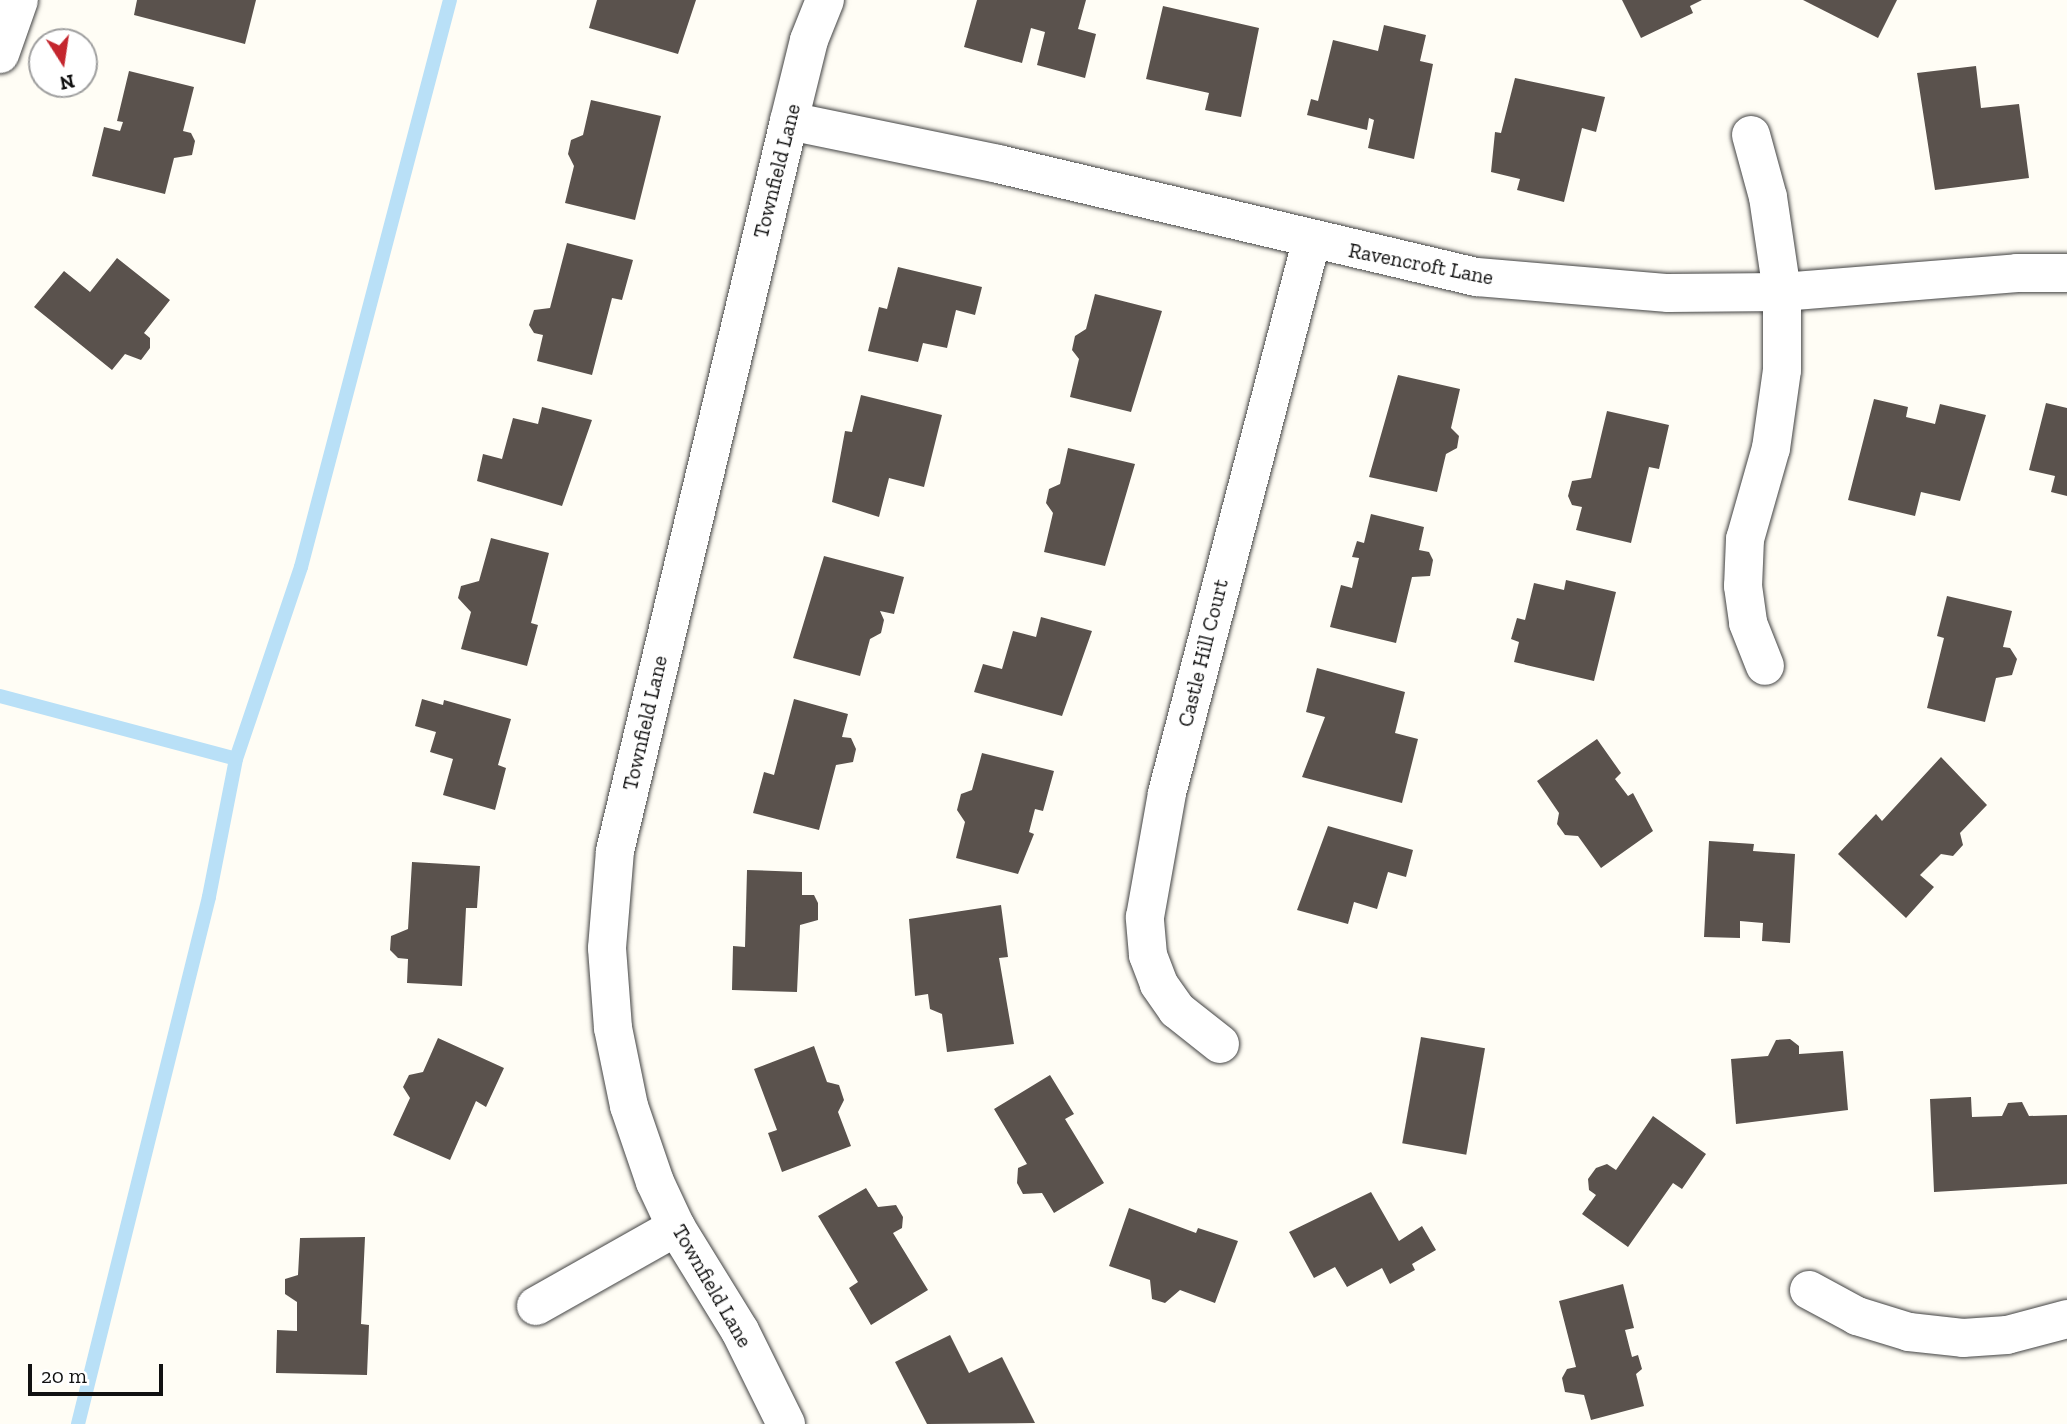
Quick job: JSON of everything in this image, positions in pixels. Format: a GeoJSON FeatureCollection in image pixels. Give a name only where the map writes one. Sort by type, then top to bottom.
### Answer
{"type":"FeatureCollection","features":[{"type":"Feature","properties":{"kind":"street"},"geometry":{"type":"LineString","coordinates":[[0,54],[19,0]]}},
{"type":"Feature","properties":{"kind":"street","name":"Townfield Lane"},"geometry":{"type":"LineString","coordinates":[[786,1424],[740,1331],[676,1227],[629,1106],[613,1028],[607,948],[615,851],[789,121],[809,40],[825,0]]}},
{"type":"Feature","properties":{"kind":"street","name":"Ravencroft Lane"},"geometry":{"type":"LineString","coordinates":[[789,121],[998,164],[1311,242],[1477,277],[1559,287],[1782,292],[2017,273],[2067,273]]}},
{"type":"Feature","properties":{"kind":"street"},"geometry":{"type":"LineString","coordinates":[[1751,135],[1768,197],[1782,292],[1782,370],[1770,448],[1745,539],[1743,586],[1748,623],[1765,666]]}},
{"type":"Feature","properties":{"kind":"street","name":"Castle Hill Court"},"geometry":{"type":"LineString","coordinates":[[1220,1044],[1177,1010],[1160,984],[1148,955],[1144,917],[1167,793],[1311,242]]}},
{"type":"Feature","properties":{"kind":"street"},"geometry":{"type":"LineString","coordinates":[[536,1306],[676,1227]]}},
{"type":"Feature","properties":{"kind":"street"},"geometry":{"type":"LineString","coordinates":[[1809,1290],[1857,1316],[1936,1335],[2007,1335],[2067,1319]]}},
{"type":"Feature","properties":{"kind":"building"},"geometry":{"type":"Polygon","coordinates":[[[137,0],[256,0],[245,44],[134,15],[137,0]]]}},
{"type":"Feature","properties":{"kind":"building"},"geometry":{"type":"Polygon","coordinates":[[[597,0],[696,0],[678,54],[589,28],[597,0]]]}},
{"type":"Feature","properties":{"kind":"building"},"geometry":{"type":"Polygon","coordinates":[[[977,0],[1086,0],[1078,29],[1096,34],[1085,78],[1037,65],[1045,32],[1031,28],[1022,63],[964,47],[977,0]]]}},
{"type":"Feature","properties":{"kind":"building"},"geometry":{"type":"Polygon","coordinates":[[[1622,0],[1702,0],[1690,6],[1693,13],[1641,38],[1622,0]]]}},
{"type":"Feature","properties":{"kind":"building"},"geometry":{"type":"Polygon","coordinates":[[[1803,0],[1897,0],[1878,38],[1803,0]]]}},
{"type":"Feature","properties":{"kind":"building"},"geometry":{"type":"Polygon","coordinates":[[[1163,6],[1259,28],[1241,117],[1205,110],[1209,93],[1146,79],[1163,6]]]}},
{"type":"Feature","properties":{"kind":"building"},"geometry":{"type":"Polygon","coordinates":[[[1384,25],[1426,35],[1420,61],[1433,64],[1414,159],[1368,148],[1374,120],[1369,118],[1367,130],[1307,115],[1311,99],[1318,101],[1333,40],[1378,51],[1384,25]]]}},
{"type":"Feature","properties":{"kind":"building"},"geometry":{"type":"Polygon","coordinates":[[[1976,66],[1981,108],[2019,104],[2029,178],[1935,190],[1917,73],[1976,66]]]}},
{"type":"Feature","properties":{"kind":"building"},"geometry":{"type":"Polygon","coordinates":[[[129,71],[194,87],[183,131],[191,133],[195,141],[192,155],[174,158],[165,194],[92,176],[104,127],[120,131],[123,122],[117,121],[129,71]]]}},
{"type":"Feature","properties":{"kind":"building"},"geometry":{"type":"Polygon","coordinates":[[[1515,78],[1605,97],[1596,132],[1582,128],[1564,202],[1517,190],[1520,179],[1491,172],[1495,132],[1501,133],[1515,78]]]}},
{"type":"Feature","properties":{"kind":"building"},"geometry":{"type":"Polygon","coordinates":[[[591,100],[661,116],[635,220],[565,203],[574,166],[568,154],[571,140],[583,135],[591,100]]]}},
{"type":"Feature","properties":{"kind":"building"},"geometry":{"type":"Polygon","coordinates":[[[567,243],[633,260],[622,300],[612,298],[592,375],[537,361],[543,335],[534,333],[529,325],[534,310],[550,308],[567,243]]]}},
{"type":"Feature","properties":{"kind":"building"},"geometry":{"type":"Polygon","coordinates":[[[117,258],[170,300],[144,333],[150,338],[150,348],[141,360],[125,354],[112,370],[34,307],[64,271],[90,292],[117,258]]]}},
{"type":"Feature","properties":{"kind":"building"},"geometry":{"type":"Polygon","coordinates":[[[898,267],[982,287],[975,315],[956,310],[947,348],[923,343],[918,362],[868,351],[879,307],[887,309],[898,267]]]}},
{"type":"Feature","properties":{"kind":"building"},"geometry":{"type":"Polygon","coordinates":[[[1095,294],[1162,311],[1131,412],[1070,397],[1079,359],[1072,350],[1075,336],[1086,329],[1095,294]]]}},
{"type":"Feature","properties":{"kind":"building"},"geometry":{"type":"Polygon","coordinates":[[[1398,375],[1460,389],[1451,428],[1459,436],[1457,448],[1446,454],[1437,492],[1369,477],[1398,375]]]}},
{"type":"Feature","properties":{"kind":"building"},"geometry":{"type":"Polygon","coordinates":[[[861,395],[942,415],[924,487],[889,478],[879,517],[832,502],[845,431],[852,432],[861,395]]]}},
{"type":"Feature","properties":{"kind":"building"},"geometry":{"type":"Polygon","coordinates":[[[1874,399],[1908,407],[1906,417],[1935,424],[1940,404],[1986,415],[1960,501],[1921,492],[1915,516],[1848,500],[1874,399]]]}},
{"type":"Feature","properties":{"kind":"building"},"geometry":{"type":"Polygon","coordinates":[[[2046,403],[2067,408],[2067,496],[2051,492],[2055,476],[2029,470],[2046,403]]]}},
{"type":"Feature","properties":{"kind":"building"},"geometry":{"type":"Polygon","coordinates":[[[542,407],[592,420],[562,506],[477,481],[483,454],[502,459],[513,418],[538,424],[542,407]]]}},
{"type":"Feature","properties":{"kind":"building"},"geometry":{"type":"Polygon","coordinates":[[[1607,411],[1669,425],[1659,469],[1649,467],[1631,543],[1576,530],[1582,507],[1572,505],[1568,496],[1572,481],[1591,478],[1607,411]]]}},
{"type":"Feature","properties":{"kind":"building"},"geometry":{"type":"Polygon","coordinates":[[[1068,448],[1135,464],[1105,566],[1044,552],[1053,513],[1046,503],[1049,489],[1060,484],[1068,448]]]}},
{"type":"Feature","properties":{"kind":"building"},"geometry":{"type":"Polygon","coordinates":[[[1371,514],[1424,527],[1419,550],[1429,552],[1433,560],[1430,576],[1412,577],[1396,643],[1330,627],[1341,585],[1352,588],[1359,558],[1352,557],[1357,541],[1364,543],[1371,514]]]}},
{"type":"Feature","properties":{"kind":"building"},"geometry":{"type":"Polygon","coordinates":[[[491,538],[549,553],[531,623],[538,625],[527,666],[461,649],[471,612],[458,598],[461,586],[479,581],[491,538]]]}},
{"type":"Feature","properties":{"kind":"building"},"geometry":{"type":"Polygon","coordinates":[[[824,556],[904,577],[894,614],[880,611],[884,620],[881,633],[870,639],[860,676],[793,658],[824,556]]]}},
{"type":"Feature","properties":{"kind":"building"},"geometry":{"type":"Polygon","coordinates":[[[1566,580],[1616,592],[1594,681],[1514,662],[1519,642],[1511,639],[1517,618],[1525,620],[1534,583],[1564,590],[1566,580]]]}},
{"type":"Feature","properties":{"kind":"building"},"geometry":{"type":"Polygon","coordinates":[[[1947,596],[2012,611],[2003,647],[2010,648],[2017,659],[2012,675],[1996,678],[1985,722],[1927,708],[1944,638],[1937,636],[1947,596]]]}},
{"type":"Feature","properties":{"kind":"building"},"geometry":{"type":"Polygon","coordinates":[[[1041,617],[1092,631],[1062,716],[974,692],[983,664],[1002,669],[1013,631],[1036,637],[1041,617]]]}},
{"type":"Feature","properties":{"kind":"building"},"geometry":{"type":"Polygon","coordinates":[[[1317,668],[1405,692],[1395,733],[1418,739],[1402,803],[1302,777],[1325,717],[1306,712],[1317,668]]]}},
{"type":"Feature","properties":{"kind":"building"},"geometry":{"type":"Polygon","coordinates":[[[422,699],[443,705],[444,700],[511,719],[498,765],[506,768],[495,810],[443,795],[453,759],[430,752],[436,732],[415,726],[422,699]]]}},
{"type":"Feature","properties":{"kind":"building"},"geometry":{"type":"Polygon","coordinates":[[[794,699],[848,714],[842,737],[851,738],[856,749],[853,762],[836,765],[819,830],[753,813],[764,772],[774,775],[794,699]]]}},
{"type":"Feature","properties":{"kind":"building"},"geometry":{"type":"Polygon","coordinates":[[[1597,739],[1621,773],[1615,779],[1628,796],[1633,793],[1653,831],[1601,868],[1578,836],[1565,835],[1557,824],[1559,813],[1537,781],[1597,739]]]}},
{"type":"Feature","properties":{"kind":"building"},"geometry":{"type":"Polygon","coordinates":[[[982,753],[1054,771],[1043,811],[1035,809],[1029,832],[1034,834],[1018,874],[956,858],[965,822],[957,810],[961,794],[972,790],[982,753]]]}},
{"type":"Feature","properties":{"kind":"building"},"geometry":{"type":"Polygon","coordinates":[[[1941,757],[1987,805],[1960,833],[1963,845],[1953,856],[1941,854],[1920,875],[1934,887],[1906,918],[1838,854],[1876,814],[1882,821],[1941,757]]]}},
{"type":"Feature","properties":{"kind":"building"},"geometry":{"type":"Polygon","coordinates":[[[1328,826],[1413,850],[1406,877],[1388,872],[1377,909],[1354,902],[1348,924],[1297,910],[1328,826]]]}},
{"type":"Feature","properties":{"kind":"building"},"geometry":{"type":"Polygon","coordinates":[[[1709,841],[1754,844],[1753,851],[1795,854],[1790,943],[1762,941],[1763,923],[1740,921],[1740,938],[1704,937],[1709,841]]]}},
{"type":"Feature","properties":{"kind":"building"},"geometry":{"type":"Polygon","coordinates":[[[412,862],[480,866],[477,908],[466,908],[462,986],[407,983],[408,959],[398,958],[390,950],[391,936],[408,929],[412,862]]]}},
{"type":"Feature","properties":{"kind":"building"},"geometry":{"type":"Polygon","coordinates":[[[747,870],[802,872],[802,895],[814,895],[818,903],[818,920],[800,925],[797,992],[732,990],[733,946],[745,947],[747,870]]]}},
{"type":"Feature","properties":{"kind":"building"},"geometry":{"type":"Polygon","coordinates":[[[1001,905],[1008,957],[999,958],[1014,1044],[947,1052],[942,1014],[930,1009],[928,994],[915,996],[909,919],[1001,905]]]}},
{"type":"Feature","properties":{"kind":"building"},"geometry":{"type":"Polygon","coordinates":[[[1421,1037],[1485,1048],[1466,1155],[1402,1143],[1421,1037]]]}},
{"type":"Feature","properties":{"kind":"building"},"geometry":{"type":"Polygon","coordinates":[[[438,1038],[504,1068],[486,1107],[476,1101],[450,1160],[393,1135],[410,1098],[403,1087],[409,1075],[423,1072],[438,1038]]]}},
{"type":"Feature","properties":{"kind":"building"},"geometry":{"type":"Polygon","coordinates":[[[1790,1039],[1799,1046],[1799,1054],[1843,1051],[1848,1110],[1736,1124],[1731,1059],[1768,1056],[1776,1040],[1790,1039]]]}},
{"type":"Feature","properties":{"kind":"building"},"geometry":{"type":"Polygon","coordinates":[[[814,1046],[827,1082],[839,1085],[844,1100],[838,1112],[851,1146],[782,1172],[768,1133],[777,1130],[754,1069],[814,1046]]]}},
{"type":"Feature","properties":{"kind":"building"},"geometry":{"type":"Polygon","coordinates":[[[1050,1075],[1074,1114],[1065,1119],[1104,1183],[1054,1213],[1042,1193],[1023,1194],[1017,1183],[1018,1168],[1027,1164],[994,1109],[1050,1075]]]}},
{"type":"Feature","properties":{"kind":"building"},"geometry":{"type":"Polygon","coordinates":[[[1971,1097],[1972,1117],[2002,1116],[2008,1103],[2022,1102],[2029,1116],[2067,1115],[2067,1184],[1934,1192],[1930,1099],[1971,1097]]]}},
{"type":"Feature","properties":{"kind":"building"},"geometry":{"type":"Polygon","coordinates":[[[1653,1116],[1706,1154],[1682,1189],[1673,1183],[1628,1247],[1582,1214],[1596,1195],[1589,1190],[1588,1179],[1596,1168],[1607,1164],[1616,1170],[1653,1116]]]}},
{"type":"Feature","properties":{"kind":"building"},"geometry":{"type":"Polygon","coordinates":[[[866,1188],[878,1207],[896,1205],[903,1217],[902,1228],[893,1233],[928,1290],[871,1325],[849,1288],[858,1282],[818,1216],[866,1188]]]}},
{"type":"Feature","properties":{"kind":"building"},"geometry":{"type":"Polygon","coordinates":[[[1371,1192],[1399,1241],[1422,1226],[1436,1250],[1412,1264],[1415,1270],[1390,1284],[1382,1268],[1347,1287],[1335,1267],[1314,1278],[1289,1232],[1371,1192]]]}},
{"type":"Feature","properties":{"kind":"building"},"geometry":{"type":"Polygon","coordinates":[[[1129,1208],[1196,1233],[1198,1228],[1238,1241],[1215,1303],[1180,1290],[1165,1303],[1152,1299],[1150,1280],[1109,1266],[1129,1208]]]}},
{"type":"Feature","properties":{"kind":"building"},"geometry":{"type":"Polygon","coordinates":[[[365,1237],[361,1324],[369,1325],[367,1375],[276,1373],[277,1330],[297,1331],[297,1302],[285,1294],[285,1279],[298,1275],[300,1238],[365,1237]]]}},
{"type":"Feature","properties":{"kind":"building"},"geometry":{"type":"Polygon","coordinates":[[[1623,1284],[1634,1328],[1625,1330],[1632,1357],[1638,1355],[1642,1369],[1636,1374],[1644,1406],[1591,1420],[1584,1395],[1565,1392],[1562,1378],[1567,1369],[1576,1367],[1559,1301],[1623,1284]]]}},
{"type":"Feature","properties":{"kind":"building"},"geometry":{"type":"Polygon","coordinates":[[[950,1335],[969,1373],[1002,1357],[1035,1423],[927,1424],[895,1362],[950,1335]]]}},
{"type":"Feature","properties":{"kind":"waterway"},"geometry":{"type":"LineString","coordinates":[[236,759],[301,567],[450,0]]}},
{"type":"Feature","properties":{"kind":"waterway"},"geometry":{"type":"LineString","coordinates":[[0,696],[236,759],[209,897],[78,1424]]}}]}
